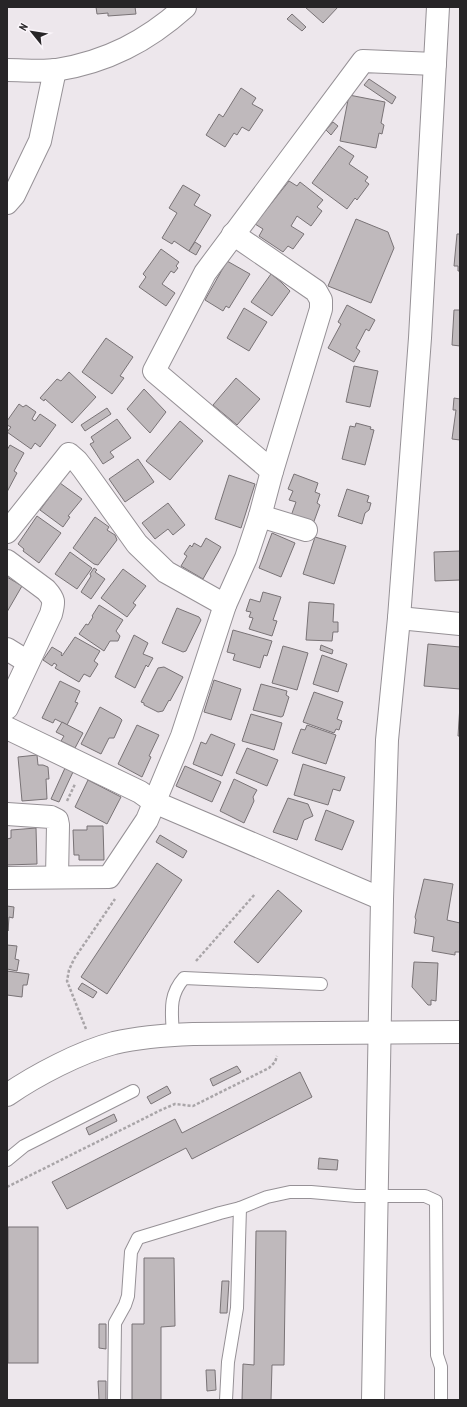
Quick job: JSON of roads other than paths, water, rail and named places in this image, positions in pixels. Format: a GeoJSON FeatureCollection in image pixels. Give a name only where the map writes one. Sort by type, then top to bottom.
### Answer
{"type":"FeatureCollection","features":[{"type":"Feature","properties":{"kind":"street"},"geometry":{"type":"LineString","coordinates":[[7,70],[55,70],[99,59],[125,49],[147,37],[167,23],[185,7]]}},
{"type":"Feature","properties":{"kind":"street"},"geometry":{"type":"LineString","coordinates":[[373,1400],[379,1033],[387,740],[399,618],[419,346],[438,7]]}},
{"type":"Feature","properties":{"kind":"street"},"geometry":{"type":"LineString","coordinates":[[272,471],[154,371],[205,273],[363,61],[435,64]]}},
{"type":"Feature","properties":{"kind":"street"},"geometry":{"type":"LineString","coordinates":[[7,203],[14,195],[40,142],[55,70]]}},
{"type":"Feature","properties":{"kind":"street"},"geometry":{"type":"LineString","coordinates":[[7,878],[109,877],[146,820],[154,802],[182,736],[225,605],[246,558],[260,516],[320,309],[321,300],[316,292],[233,234]]}},
{"type":"Feature","properties":{"kind":"street"},"geometry":{"type":"LineString","coordinates":[[7,532],[69,454],[84,470],[137,544],[166,572],[225,605]]}},
{"type":"Feature","properties":{"kind":"street"},"geometry":{"type":"LineString","coordinates":[[260,516],[306,530]]}},
{"type":"Feature","properties":{"kind":"street"},"geometry":{"type":"LineString","coordinates":[[7,561],[46,590],[52,596],[54,602],[51,614],[7,708]]}},
{"type":"Feature","properties":{"kind":"street"},"geometry":{"type":"LineString","coordinates":[[399,618],[460,624]]}},
{"type":"Feature","properties":{"kind":"street"},"geometry":{"type":"LineString","coordinates":[[7,649],[28,662]]}},
{"type":"Feature","properties":{"kind":"street"},"geometry":{"type":"LineString","coordinates":[[7,728],[140,792],[154,802],[382,899]]}},
{"type":"Feature","properties":{"kind":"street"},"geometry":{"type":"LineString","coordinates":[[7,814],[51,817],[57,820],[57,877]]}},
{"type":"Feature","properties":{"kind":"street"},"geometry":{"type":"LineString","coordinates":[[7,1095],[30,1080],[62,1063],[114,1043],[173,1035],[460,1032]]}},
{"type":"Feature","properties":{"kind":"lane"},"geometry":{"type":"LineString","coordinates":[[173,1035],[172,1000],[174,992],[184,978],[321,984]]}},
{"type":"Feature","properties":{"kind":"lane"},"geometry":{"type":"LineString","coordinates":[[7,1160],[24,1146],[133,1091]]}},
{"type":"Feature","properties":{"kind":"lane"},"geometry":{"type":"LineString","coordinates":[[114,1400],[115,1323],[125,1305],[128,1296],[130,1252],[138,1238],[240,1208],[267,1197],[290,1192],[311,1192],[356,1196],[425,1196],[436,1201],[436,1355],[441,1367],[441,1400]]}},
{"type":"Feature","properties":{"kind":"lane"},"geometry":{"type":"LineString","coordinates":[[226,1400],[228,1362],[237,1308],[240,1208]]}}]}
